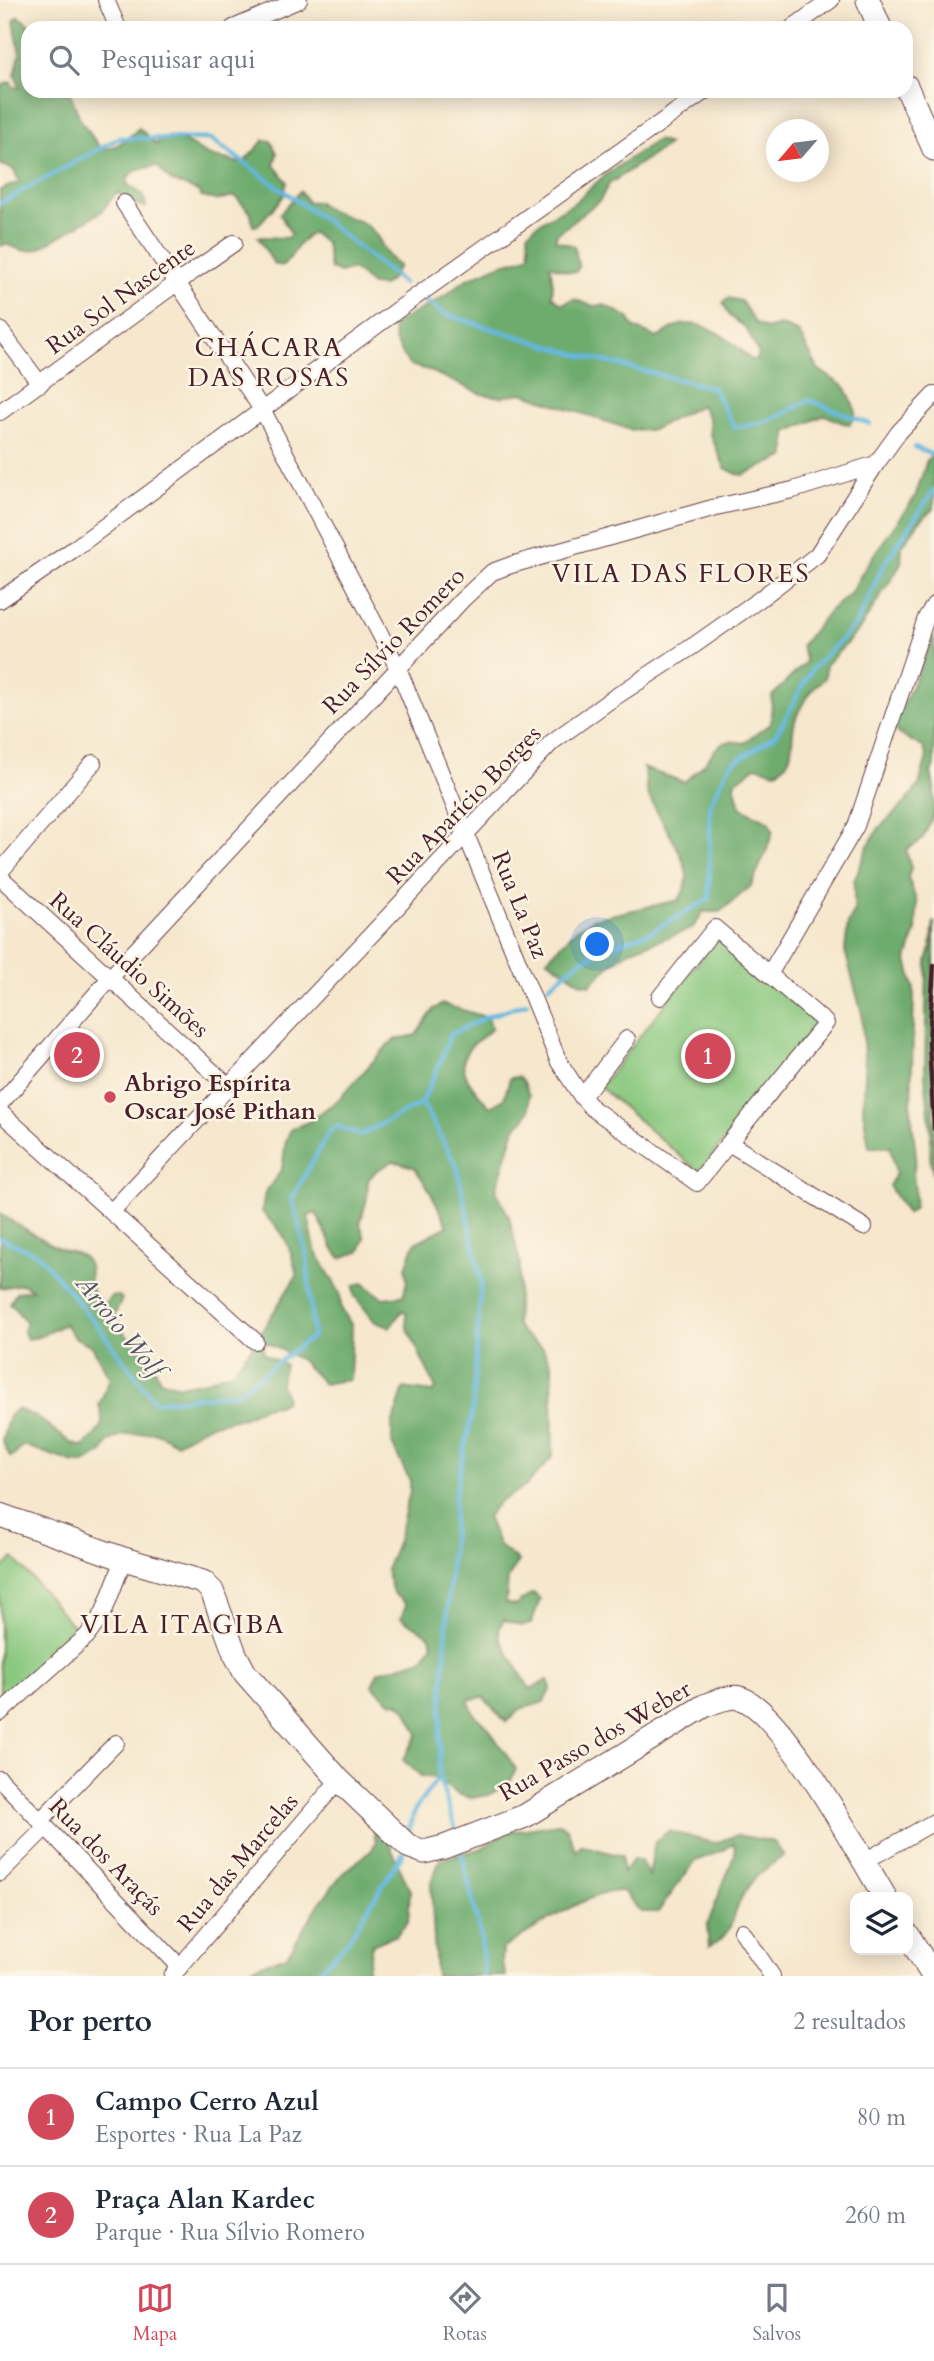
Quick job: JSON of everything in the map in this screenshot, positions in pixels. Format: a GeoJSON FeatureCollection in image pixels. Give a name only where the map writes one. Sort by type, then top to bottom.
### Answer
{"type":"FeatureCollection","features":[{"type":"Feature","properties":{"kind":"street"},"geometry":{"type":"LineString","coordinates":[[106,0],[115,21]]}},
{"type":"Feature","properties":{"kind":"street"},"geometry":{"type":"LineString","coordinates":[[250,21],[299,0]]}},
{"type":"Feature","properties":{"kind":"street"},"geometry":{"type":"LineString","coordinates":[[802,21],[831,0]]}},
{"type":"Feature","properties":{"kind":"street"},"geometry":{"type":"LineString","coordinates":[[868,0],[877,21]]}},
{"type":"Feature","properties":{"kind":"street"},"geometry":{"type":"LineString","coordinates":[[0,600],[263,411],[418,295],[695,98]]}},
{"type":"Feature","properties":{"kind":"street"},"geometry":{"type":"LineString","coordinates":[[911,98],[934,149]]}},
{"type":"Feature","properties":{"kind":"street","name":"Rua La Paz"},"geometry":{"type":"LineString","coordinates":[[124,203],[263,411],[398,668],[559,1062],[592,1108],[697,1183],[729,1143]]}},
{"type":"Feature","properties":{"kind":"street","name":"Rua Sol Nascente"},"geometry":{"type":"LineString","coordinates":[[0,412],[234,243]]}},
{"type":"Feature","properties":{"kind":"street"},"geometry":{"type":"LineString","coordinates":[[0,330],[40,384]]}},
{"type":"Feature","properties":{"kind":"street"},"geometry":{"type":"LineString","coordinates":[[876,464],[899,432],[934,395]]}},
{"type":"Feature","properties":{"kind":"street","name":"Rua Sílvio Romero"},"geometry":{"type":"LineString","coordinates":[[0,1104],[110,978],[398,668],[492,572],[704,511],[793,490],[876,464]]}},
{"type":"Feature","properties":{"kind":"street","name":"Rua Aparício Borges"},"geometry":{"type":"LineString","coordinates":[[111,1212],[552,742],[738,615],[817,555],[876,464]]}},
{"type":"Feature","properties":{"kind":"street"},"geometry":{"type":"LineString","coordinates":[[770,973],[856,826],[922,630],[934,605]]}},
{"type":"Feature","properties":{"kind":"street"},"geometry":{"type":"LineString","coordinates":[[0,872],[93,763]]}},
{"type":"Feature","properties":{"kind":"street","name":"Rua Cláudio Simões"},"geometry":{"type":"LineString","coordinates":[[0,877],[228,1086]]}},
{"type":"Feature","properties":{"kind":"street"},"geometry":{"type":"LineString","coordinates":[[660,997],[715,928],[826,1023],[729,1143],[864,1227]]}},
{"type":"Feature","properties":{"kind":"street"},"geometry":{"type":"LineString","coordinates":[[582,1097],[627,1039]]}},
{"type":"Feature","properties":{"kind":"street"},"geometry":{"type":"LineString","coordinates":[[0,1112],[255,1340]]}},
{"type":"Feature","properties":{"kind":"street","name":"Rua Passo dos Weber"},"geometry":{"type":"LineString","coordinates":[[0,1515],[124,1559],[203,1582],[212,1591],[235,1654],[245,1673],[339,1780],[408,1846],[424,1852],[444,1847],[525,1816],[704,1706],[717,1700],[739,1698],[763,1713],[790,1745],[882,1892]]}},
{"type":"Feature","properties":{"kind":"street"},"geometry":{"type":"LineString","coordinates":[[0,1713],[87,1636],[103,1614],[124,1559]]}},
{"type":"Feature","properties":{"kind":"street"},"geometry":{"type":"LineString","coordinates":[[0,1872],[116,1744]]}},
{"type":"Feature","properties":{"kind":"street","name":"Rua dos Araçás"},"geometry":{"type":"LineString","coordinates":[[0,1779],[176,1971]]}},
{"type":"Feature","properties":{"kind":"street","name":"Rua das Marcelas"},"geometry":{"type":"LineString","coordinates":[[176,1971],[339,1780]]}},
{"type":"Feature","properties":{"kind":"street"},"geometry":{"type":"LineString","coordinates":[[863,1862],[934,1822]]}},
{"type":"Feature","properties":{"kind":"street"},"geometry":{"type":"LineString","coordinates":[[742,1931],[772,1976]]}},
{"type":"Feature","properties":{"kind":"street"},"geometry":{"type":"LineString","coordinates":[[913,1943],[933,1976]]}},
{"type":"Feature","properties":{"kind":"green space"},"geometry":{"type":"Polygon","coordinates":[[[19,16],[24,21],[21,21],[21,98],[72,98],[81,121],[101,149],[117,145],[139,128],[157,145],[159,139],[178,138],[210,156],[238,163],[245,161],[264,140],[271,141],[277,153],[274,165],[287,182],[283,197],[258,225],[253,226],[251,213],[235,196],[216,200],[202,197],[198,191],[171,181],[157,166],[138,169],[128,177],[127,184],[143,195],[146,207],[133,204],[117,192],[101,212],[38,249],[25,251],[5,244],[0,246],[0,190],[20,182],[13,169],[0,164],[0,91],[3,85],[10,82],[14,87],[20,88],[15,75],[20,54],[14,21],[19,16]]]}},
{"type":"Feature","properties":{"kind":"green space"},"geometry":{"type":"Polygon","coordinates":[[[657,140],[669,144],[609,184],[600,200],[557,234],[555,240],[574,246],[579,266],[576,272],[569,272],[550,265],[552,296],[562,304],[574,299],[592,306],[604,305],[628,317],[633,327],[657,338],[677,326],[687,324],[708,328],[727,339],[751,360],[757,360],[759,354],[746,328],[730,316],[723,303],[728,298],[741,301],[755,323],[766,329],[780,325],[799,333],[818,369],[846,388],[856,412],[850,424],[825,415],[786,432],[786,456],[743,475],[725,468],[710,434],[709,419],[701,405],[652,430],[631,430],[522,393],[502,397],[481,394],[428,370],[409,365],[395,341],[393,325],[443,297],[465,280],[499,265],[525,258],[530,254],[528,233],[538,224],[574,203],[605,175],[657,140]]]}},
{"type":"Feature","properties":{"kind":"green space"},"geometry":{"type":"Polygon","coordinates":[[[300,191],[308,202],[318,202],[330,211],[359,221],[372,230],[389,257],[399,266],[390,280],[383,286],[372,285],[353,269],[340,273],[330,269],[326,243],[312,233],[302,241],[283,266],[274,264],[258,237],[288,238],[291,234],[280,214],[300,191]]]}},
{"type":"Feature","properties":{"kind":"green space"},"geometry":{"type":"Polygon","coordinates":[[[934,455],[934,508],[919,522],[902,546],[901,564],[859,630],[826,665],[825,678],[801,707],[787,761],[775,772],[756,766],[734,783],[740,807],[768,821],[773,831],[751,886],[720,912],[703,912],[692,929],[631,950],[590,985],[581,983],[547,959],[577,929],[593,919],[679,900],[687,883],[683,860],[648,794],[643,768],[684,782],[723,743],[744,743],[771,723],[772,696],[806,662],[801,646],[830,610],[850,594],[868,563],[915,497],[927,460],[934,455]]]}},
{"type":"Feature","properties":{"kind":"green space"},"geometry":{"type":"Polygon","coordinates":[[[934,636],[934,766],[931,772],[934,814],[922,840],[906,850],[911,868],[908,877],[917,903],[916,930],[907,960],[914,988],[911,1110],[916,1156],[913,1174],[914,1208],[907,1214],[889,1186],[896,1173],[890,1147],[869,1147],[863,1110],[865,1077],[862,1014],[845,951],[848,923],[854,912],[854,881],[868,846],[879,828],[919,785],[927,757],[923,747],[897,733],[895,723],[934,636]]]}},
{"type":"Feature","properties":{"kind":"green space"},"geometry":{"type":"Polygon","coordinates":[[[934,921],[934,1178],[930,1158],[931,1133],[925,1076],[927,962],[934,921]]]}},
{"type":"Feature","properties":{"kind":"green space"},"geometry":{"type":"Polygon","coordinates":[[[717,938],[817,1024],[699,1172],[600,1087],[717,938]]]}},
{"type":"Feature","properties":{"kind":"green space"},"geometry":{"type":"Polygon","coordinates":[[[442,1004],[486,1017],[492,1027],[472,1045],[463,1062],[467,1078],[490,1107],[504,1099],[510,1078],[518,1077],[524,1082],[529,1096],[529,1110],[524,1120],[515,1128],[496,1190],[509,1217],[520,1263],[516,1323],[521,1332],[543,1348],[552,1366],[553,1456],[526,1486],[499,1502],[487,1517],[499,1546],[518,1561],[508,1578],[506,1603],[514,1606],[533,1593],[540,1599],[531,1624],[522,1626],[504,1620],[499,1628],[500,1639],[530,1689],[548,1680],[551,1688],[544,1702],[520,1709],[506,1722],[483,1697],[468,1700],[474,1714],[486,1725],[516,1769],[510,1782],[489,1795],[471,1798],[457,1794],[436,1778],[421,1776],[403,1760],[418,1734],[406,1709],[399,1703],[390,1702],[372,1685],[378,1672],[423,1659],[433,1644],[429,1635],[401,1618],[406,1604],[393,1593],[386,1570],[398,1540],[410,1491],[410,1481],[392,1444],[392,1425],[404,1388],[433,1392],[436,1389],[407,1327],[406,1312],[402,1311],[390,1327],[375,1322],[354,1295],[354,1285],[363,1283],[383,1298],[403,1296],[407,1281],[406,1267],[415,1243],[448,1226],[414,1167],[393,1161],[376,1171],[368,1180],[367,1198],[360,1224],[365,1238],[360,1251],[341,1258],[334,1250],[316,1213],[308,1216],[315,1250],[340,1293],[341,1308],[352,1326],[350,1379],[324,1384],[301,1360],[266,1342],[262,1345],[264,1354],[285,1365],[280,1383],[286,1396],[285,1401],[244,1417],[209,1425],[176,1443],[155,1432],[122,1435],[109,1441],[102,1453],[84,1463],[74,1463],[23,1445],[10,1457],[2,1440],[9,1416],[17,1409],[37,1417],[71,1443],[83,1447],[102,1424],[99,1405],[110,1379],[92,1346],[74,1337],[65,1324],[38,1337],[27,1339],[23,1330],[26,1322],[10,1303],[17,1292],[33,1290],[22,1284],[0,1288],[0,1214],[55,1246],[83,1257],[89,1267],[92,1292],[104,1304],[113,1296],[122,1299],[114,1316],[128,1338],[138,1336],[145,1339],[148,1347],[146,1365],[155,1368],[160,1380],[179,1386],[206,1381],[233,1371],[253,1345],[297,1275],[284,1237],[262,1211],[265,1193],[282,1169],[286,1140],[291,1129],[308,1122],[338,1100],[388,1045],[394,1040],[416,1035],[434,1009],[442,1004]]]}},
{"type":"Feature","properties":{"kind":"green space"},"geometry":{"type":"Polygon","coordinates":[[[80,1035],[97,1050],[73,1076],[57,1061],[80,1035]]]}},
{"type":"Feature","properties":{"kind":"green space"},"geometry":{"type":"Polygon","coordinates":[[[14,1558],[80,1634],[0,1703],[0,1570],[14,1558]]]}},
{"type":"Feature","properties":{"kind":"green space"},"geometry":{"type":"Polygon","coordinates":[[[372,1823],[381,1825],[410,1891],[408,1922],[396,1935],[372,1945],[366,1976],[244,1976],[253,1967],[287,1956],[319,1904],[342,1874],[372,1850],[376,1842],[372,1823]]]}},
{"type":"Feature","properties":{"kind":"green space"},"geometry":{"type":"Polygon","coordinates":[[[558,1824],[567,1828],[576,1851],[581,1845],[622,1856],[623,1873],[633,1859],[641,1861],[649,1876],[655,1841],[669,1831],[714,1843],[737,1835],[774,1842],[784,1856],[752,1882],[744,1893],[728,1930],[709,1947],[707,1926],[735,1853],[734,1843],[724,1850],[695,1861],[658,1912],[641,1912],[623,1891],[610,1892],[562,1912],[503,1948],[502,1963],[506,1976],[436,1976],[431,1883],[440,1859],[480,1849],[507,1832],[558,1824]]]}},
{"type":"Feature","properties":{"kind":"waterway"},"geometry":{"type":"LineString","coordinates":[[0,203],[119,138],[211,139],[327,222],[403,283]]}},
{"type":"Feature","properties":{"kind":"waterway"},"geometry":{"type":"LineString","coordinates":[[422,298],[444,314],[579,355],[713,388],[734,427],[773,418],[809,400],[870,424]]}},
{"type":"Feature","properties":{"kind":"waterway"},"geometry":{"type":"LineString","coordinates":[[915,447],[934,456]]}},
{"type":"Feature","properties":{"kind":"waterway"},"geometry":{"type":"LineString","coordinates":[[549,986],[580,961],[610,946],[651,932],[709,899],[710,804],[730,765],[776,735],[812,669],[857,623],[884,564],[934,490]]}},
{"type":"Feature","properties":{"kind":"waterway","name":"Arroio Wolf"},"geometry":{"type":"LineString","coordinates":[[0,1238],[39,1255],[97,1325],[155,1402],[237,1393],[313,1336],[307,1257],[292,1198],[329,1132],[337,1126],[360,1135],[422,1103],[450,1035],[486,1017],[527,1003]]}},
{"type":"Feature","properties":{"kind":"waterway"},"geometry":{"type":"LineString","coordinates":[[422,1103],[457,1167],[481,1280],[472,1415],[455,1493],[440,1736],[439,1777],[457,1834]]}},
{"type":"Feature","properties":{"kind":"waterway"},"geometry":{"type":"LineString","coordinates":[[408,1834],[415,1809],[439,1777]]}},
{"type":"Feature","properties":{"kind":"waterway"},"geometry":{"type":"LineString","coordinates":[[461,1850],[481,1937],[484,1976]]}},
{"type":"Feature","properties":{"kind":"waterway"},"geometry":{"type":"LineString","coordinates":[[314,1976],[347,1942],[403,1853]]}},
{"type":"Feature","properties":{"kind":"railway"},"geometry":{"type":"LineString","coordinates":[[934,965],[929,1042],[934,1129]]}},
{"type":"Feature","properties":{"kind":"place","name":"Praça Alan Kardec"},"geometry":{"type":"Point","coordinates":[77,1055]}},
{"type":"Feature","properties":{"kind":"place","name":"Campo Cerro Azul"},"geometry":{"type":"Point","coordinates":[708,1056]}},
{"type":"Feature","properties":{"kind":"place","name":"Abrigo Espírita Oscar José Pithan"},"geometry":{"type":"Point","coordinates":[110,1097]}},
{"type":"Feature","properties":{"kind":"district","name":"CHÁCARA DAS ROSAS"},"geometry":{"type":"Point","coordinates":[269,362]}},
{"type":"Feature","properties":{"kind":"district","name":"VILA DAS FLORES"},"geometry":{"type":"Point","coordinates":[681,573]}},
{"type":"Feature","properties":{"kind":"district","name":"VILA ITAGIBA"},"geometry":{"type":"Point","coordinates":[183,1624]}}]}
